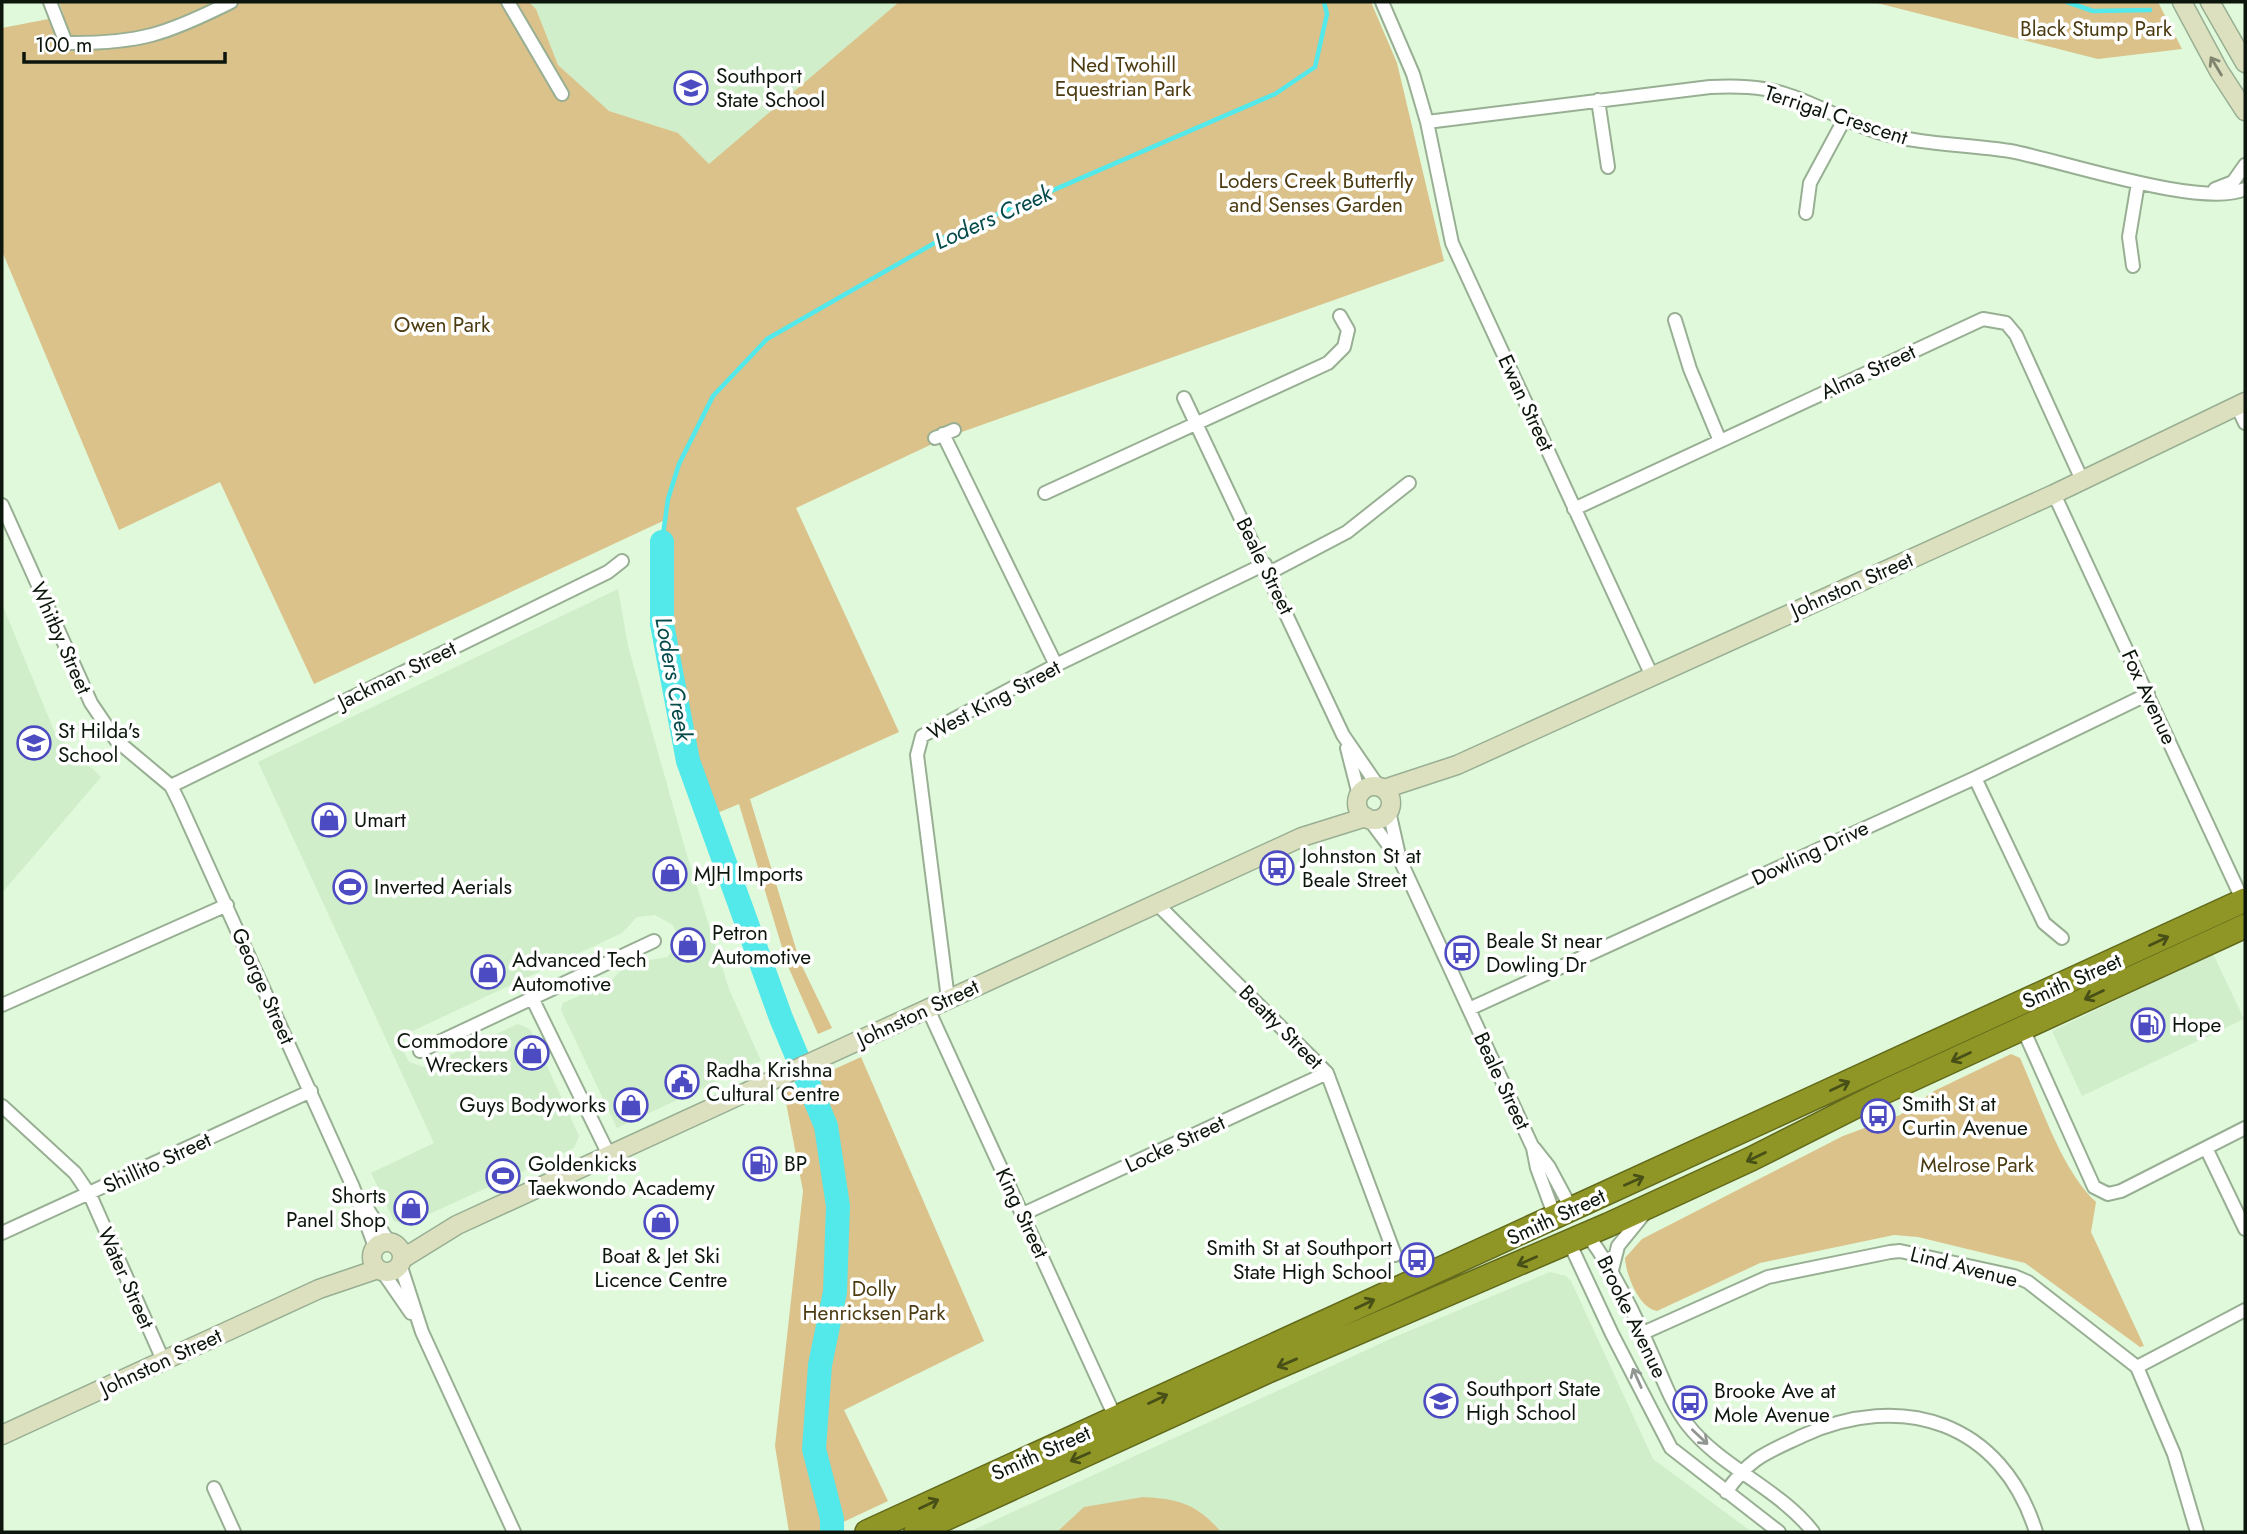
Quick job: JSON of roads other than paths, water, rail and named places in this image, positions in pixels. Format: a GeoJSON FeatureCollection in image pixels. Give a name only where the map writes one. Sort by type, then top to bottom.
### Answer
{"type":"FeatureCollection","features":[{"type":"Feature","properties":{"kind":"highway","name":"Smith Street"},"geometry":{"type":"LineString","coordinates":[[867,1532],[2244,901]]}},
{"type":"Feature","properties":{"kind":"highway","name":"Smith Street"},"geometry":{"type":"LineString","coordinates":[[916,1532],[1268,1371],[1655,1203],[2245,926]]}},
{"type":"Feature","properties":{"kind":"highway","name":"Brooke Avenue"},"geometry":{"type":"LineString","coordinates":[[1563,1213],[1578,1238]]}},
{"type":"Feature","properties":{"kind":"street"},"geometry":{"type":"LineString","coordinates":[[50,2],[66,43],[98,44],[148,37],[181,27],[231,2]]}},
{"type":"Feature","properties":{"kind":"street"},"geometry":{"type":"LineString","coordinates":[[508,2],[562,94]]}},
{"type":"Feature","properties":{"kind":"street","name":"Ewan Street"},"geometry":{"type":"LineString","coordinates":[[1382,2],[1413,74],[1427,121],[1452,243],[1652,676]]}},
{"type":"Feature","properties":{"kind":"street"},"geometry":{"type":"LineString","coordinates":[[2182,2],[2243,107],[2245,123]]}},
{"type":"Feature","properties":{"kind":"street"},"geometry":{"type":"LineString","coordinates":[[2210,2],[2245,63]]}},
{"type":"Feature","properties":{"kind":"street","name":"Terrigal Crescent"},"geometry":{"type":"LineString","coordinates":[[1427,121],[1737,86],[1784,93],[1844,120],[1909,140],[2008,151],[2138,183],[2230,194],[2245,189]]}},
{"type":"Feature","properties":{"kind":"street"},"geometry":{"type":"LineString","coordinates":[[1598,100],[1608,167]]}},
{"type":"Feature","properties":{"kind":"street"},"geometry":{"type":"LineString","coordinates":[[1807,213],[1811,183],[1844,120]]}},
{"type":"Feature","properties":{"kind":"street","name":"Terrigal Crescent"},"geometry":{"type":"LineString","coordinates":[[2201,191],[2229,185],[2245,165]]}},
{"type":"Feature","properties":{"kind":"street"},"geometry":{"type":"LineString","coordinates":[[2133,266],[2129,237],[2138,183]]}},
{"type":"Feature","properties":{"kind":"street"},"geometry":{"type":"LineString","coordinates":[[1045,493],[1328,363],[1343,347],[1348,330],[1340,316]]}},
{"type":"Feature","properties":{"kind":"street","name":"Alma Street"},"geometry":{"type":"LineString","coordinates":[[1574,509],[1983,319],[2006,323],[2016,335],[2082,480]]}},
{"type":"Feature","properties":{"kind":"street"},"geometry":{"type":"LineString","coordinates":[[1675,320],[1690,369],[1720,441]]}},
{"type":"Feature","properties":{"kind":"street","name":"Beale Street"},"geometry":{"type":"LineString","coordinates":[[1184,398],[1267,568],[1343,735],[1385,798],[1401,862],[1533,1147]]}},
{"type":"Feature","properties":{"kind":"street"},"geometry":{"type":"LineString","coordinates":[[2241,404],[2245,423]]}},
{"type":"Feature","properties":{"kind":"street","name":"Johnston Street"},"geometry":{"type":"LineString","coordinates":[[1385,798],[2054,494],[2241,404]]}},
{"type":"Feature","properties":{"kind":"street"},"geometry":{"type":"LineString","coordinates":[[944,434],[1056,666]]}},
{"type":"Feature","properties":{"kind":"street","name":"West King Street"},"geometry":{"type":"LineString","coordinates":[[948,999],[917,755],[922,736],[1056,666],[1347,531],[1409,483]]}},
{"type":"Feature","properties":{"kind":"street","name":"Fox Avenue"},"geometry":{"type":"LineString","coordinates":[[2054,494],[2244,901]]}},
{"type":"Feature","properties":{"kind":"street","name":"Whitby Street"},"geometry":{"type":"LineString","coordinates":[[2,505],[91,703],[116,740],[171,786]]}},
{"type":"Feature","properties":{"kind":"street","name":"Jackman Street"},"geometry":{"type":"LineString","coordinates":[[171,786],[608,572],[622,561]]}},
{"type":"Feature","properties":{"kind":"street","name":"Dowling Drive"},"geometry":{"type":"LineString","coordinates":[[1469,1009],[1975,778],[2148,694]]}},
{"type":"Feature","properties":{"kind":"street","name":"Beale Street"},"geometry":{"type":"LineString","coordinates":[[1343,735],[1359,797]]}},
{"type":"Feature","properties":{"kind":"street"},"geometry":{"type":"LineString","coordinates":[[1975,778],[2044,923],[2062,938]]}},
{"type":"Feature","properties":{"kind":"street","name":"George Street"},"geometry":{"type":"LineString","coordinates":[[171,786],[514,1532]]}},
{"type":"Feature","properties":{"kind":"street"},"geometry":{"type":"LineString","coordinates":[[1367,788],[1385,798],[1378,819],[1367,818],[1359,809],[1359,797],[1367,788]]}},
{"type":"Feature","properties":{"kind":"street","name":"Johnston Street"},"geometry":{"type":"LineString","coordinates":[[1302,837],[1359,797]]}},
{"type":"Feature","properties":{"kind":"street","name":"Beale Street"},"geometry":{"type":"LineString","coordinates":[[1367,818],[1401,862]]}},
{"type":"Feature","properties":{"kind":"street","name":"Johnston Street"},"geometry":{"type":"LineString","coordinates":[[2,1435],[1302,837],[1367,818]]}},
{"type":"Feature","properties":{"kind":"street","name":"Beatty Street"},"geometry":{"type":"LineString","coordinates":[[1156,903],[1327,1073],[1395,1255]]}},
{"type":"Feature","properties":{"kind":"street"},"geometry":{"type":"LineString","coordinates":[[2,1005],[227,905]]}},
{"type":"Feature","properties":{"kind":"street"},"geometry":{"type":"LineString","coordinates":[[420,1051],[654,941]]}},
{"type":"Feature","properties":{"kind":"street"},"geometry":{"type":"LineString","coordinates":[[533,1000],[609,1154]]}},
{"type":"Feature","properties":{"kind":"street","name":"King Street"},"geometry":{"type":"LineString","coordinates":[[928,1009],[1116,1419]]}},
{"type":"Feature","properties":{"kind":"street"},"geometry":{"type":"LineString","coordinates":[[2023,1029],[2094,1187],[2108,1194],[2121,1191],[2245,1128]]}},
{"type":"Feature","properties":{"kind":"street","name":"Locke Street"},"geometry":{"type":"LineString","coordinates":[[1023,1214],[1327,1073]]}},
{"type":"Feature","properties":{"kind":"street","name":"Shillito Street"},"geometry":{"type":"LineString","coordinates":[[2,1233],[90,1195],[311,1091]]}},
{"type":"Feature","properties":{"kind":"street","name":"Water Street"},"geometry":{"type":"LineString","coordinates":[[2,1106],[75,1173],[90,1195],[163,1360]]}},
{"type":"Feature","properties":{"kind":"street","name":"Brooke Avenue"},"geometry":{"type":"LineString","coordinates":[[1533,1147],[1549,1167],[1563,1213]]}},
{"type":"Feature","properties":{"kind":"street"},"geometry":{"type":"LineString","coordinates":[[2206,1148],[2245,1229]]}},
{"type":"Feature","properties":{"kind":"street"},"geometry":{"type":"LineString","coordinates":[[1612,1270],[1619,1242],[1655,1203]]}},
{"type":"Feature","properties":{"kind":"street","name":"Brooke Avenue"},"geometry":{"type":"LineString","coordinates":[[1578,1238],[1612,1270],[1686,1422],[1707,1444],[1783,1502],[1814,1532]]}},
{"type":"Feature","properties":{"kind":"street","name":"Brooke Avenue"},"geometry":{"type":"LineString","coordinates":[[1578,1238],[1668,1443],[1687,1463],[1779,1532]]}},
{"type":"Feature","properties":{"kind":"street","name":"Lind Avenue"},"geometry":{"type":"LineString","coordinates":[[1643,1333],[1768,1277],[1900,1251],[2020,1279],[2137,1367]]}},
{"type":"Feature","properties":{"kind":"street","name":"George Street"},"geometry":{"type":"LineString","coordinates":[[387,1257],[422,1332]]}},
{"type":"Feature","properties":{"kind":"street"},"geometry":{"type":"LineString","coordinates":[[2197,1532],[2174,1454],[2137,1367],[2245,1310]]}},
{"type":"Feature","properties":{"kind":"street"},"geometry":{"type":"LineString","coordinates":[[1727,1492],[1753,1459],[1828,1426],[1882,1415],[1917,1417],[1948,1425],[1983,1448],[2014,1485],[2036,1532]]}},
{"type":"Feature","properties":{"kind":"street"},"geometry":{"type":"LineString","coordinates":[[214,1488],[234,1532]]}},
{"type":"Feature","properties":{"kind":"waterway","name":"Loders Creek"},"geometry":{"type":"LineString","coordinates":[[662,542],[668,499],[679,464],[713,396],[767,339],[945,237],[1275,94],[1315,67],[1327,14],[1324,2]]}},
{"type":"Feature","properties":{"kind":"waterway","name":"Loders Creek"},"geometry":{"type":"LineString","coordinates":[[2067,2],[2093,11],[2150,10]]}},
{"type":"Feature","properties":{"kind":"waterway","name":"Loders Creek"},"geometry":{"type":"LineString","coordinates":[[662,542],[662,624],[688,761],[781,1018],[826,1126],[838,1206],[835,1292],[820,1365],[814,1449],[832,1519],[832,1532]]}},
{"type":"Feature","properties":{"kind":"place","name":"Southport State School"},"geometry":{"type":"Point","coordinates":[691,88]}},
{"type":"Feature","properties":{"kind":"place","name":"St Hilda's School"},"geometry":{"type":"Point","coordinates":[34,743]}},
{"type":"Feature","properties":{"kind":"place","name":"Umart"},"geometry":{"type":"Point","coordinates":[329,820]}},
{"type":"Feature","properties":{"kind":"place","name":"Johnston St at Beale Street"},"geometry":{"type":"Point","coordinates":[1277,868]}},
{"type":"Feature","properties":{"kind":"place","name":"MJH Imports"},"geometry":{"type":"Point","coordinates":[670,874]}},
{"type":"Feature","properties":{"kind":"place","name":"Inverted Aerials"},"geometry":{"type":"Point","coordinates":[350,887]}},
{"type":"Feature","properties":{"kind":"place","name":"Petron Automotive"},"geometry":{"type":"Point","coordinates":[688,945]}},
{"type":"Feature","properties":{"kind":"place","name":"Beale St near Dowling Dr"},"geometry":{"type":"Point","coordinates":[1462,953]}},
{"type":"Feature","properties":{"kind":"place","name":"Advanced Tech Automotive"},"geometry":{"type":"Point","coordinates":[488,972]}},
{"type":"Feature","properties":{"kind":"place","name":"Hope"},"geometry":{"type":"Point","coordinates":[2148,1025]}},
{"type":"Feature","properties":{"kind":"place","name":"Commodore Wreckers"},"geometry":{"type":"Point","coordinates":[532,1053]}},
{"type":"Feature","properties":{"kind":"place","name":"Radha Krishna Cultural Centre"},"geometry":{"type":"Point","coordinates":[682,1082]}},
{"type":"Feature","properties":{"kind":"place","name":"Guys Bodyworks"},"geometry":{"type":"Point","coordinates":[631,1105]}},
{"type":"Feature","properties":{"kind":"place","name":"Smith St at Curtin Avenue"},"geometry":{"type":"Point","coordinates":[1878,1116]}},
{"type":"Feature","properties":{"kind":"place","name":"BP"},"geometry":{"type":"Point","coordinates":[760,1164]}},
{"type":"Feature","properties":{"kind":"place","name":"Goldenkicks Taekwondo Academy"},"geometry":{"type":"Point","coordinates":[503,1176]}},
{"type":"Feature","properties":{"kind":"place","name":"Shorts Panel Shop"},"geometry":{"type":"Point","coordinates":[411,1208]}},
{"type":"Feature","properties":{"kind":"place","name":"Boat & Jet Ski Licence Centre"},"geometry":{"type":"Point","coordinates":[661,1222]}},
{"type":"Feature","properties":{"kind":"place","name":"Smith St at Southport State High School"},"geometry":{"type":"Point","coordinates":[1417,1260]}},
{"type":"Feature","properties":{"kind":"place","name":"Southport State High School"},"geometry":{"type":"Point","coordinates":[1441,1401]}},
{"type":"Feature","properties":{"kind":"place","name":"Brooke Ave at Mole Avenue"},"geometry":{"type":"Point","coordinates":[1690,1403]}},
{"type":"Feature","properties":{"kind":"park label","name":"Black Stump Park"},"geometry":{"type":"Point","coordinates":[2096,29]}},
{"type":"Feature","properties":{"kind":"park label","name":"Ned Twohill Equestrian Park"},"geometry":{"type":"Point","coordinates":[1123,77]}},
{"type":"Feature","properties":{"kind":"park label","name":"Loders Creek Butterfly and Senses Garden"},"geometry":{"type":"Point","coordinates":[1316,193]}},
{"type":"Feature","properties":{"kind":"park label","name":"Owen Park"},"geometry":{"type":"Point","coordinates":[442,325]}},
{"type":"Feature","properties":{"kind":"park label","name":"Melrose Park"},"geometry":{"type":"Point","coordinates":[1977,1165]}},
{"type":"Feature","properties":{"kind":"park label","name":"Dolly Henricksen Park"},"geometry":{"type":"Point","coordinates":[874,1301]}}]}
